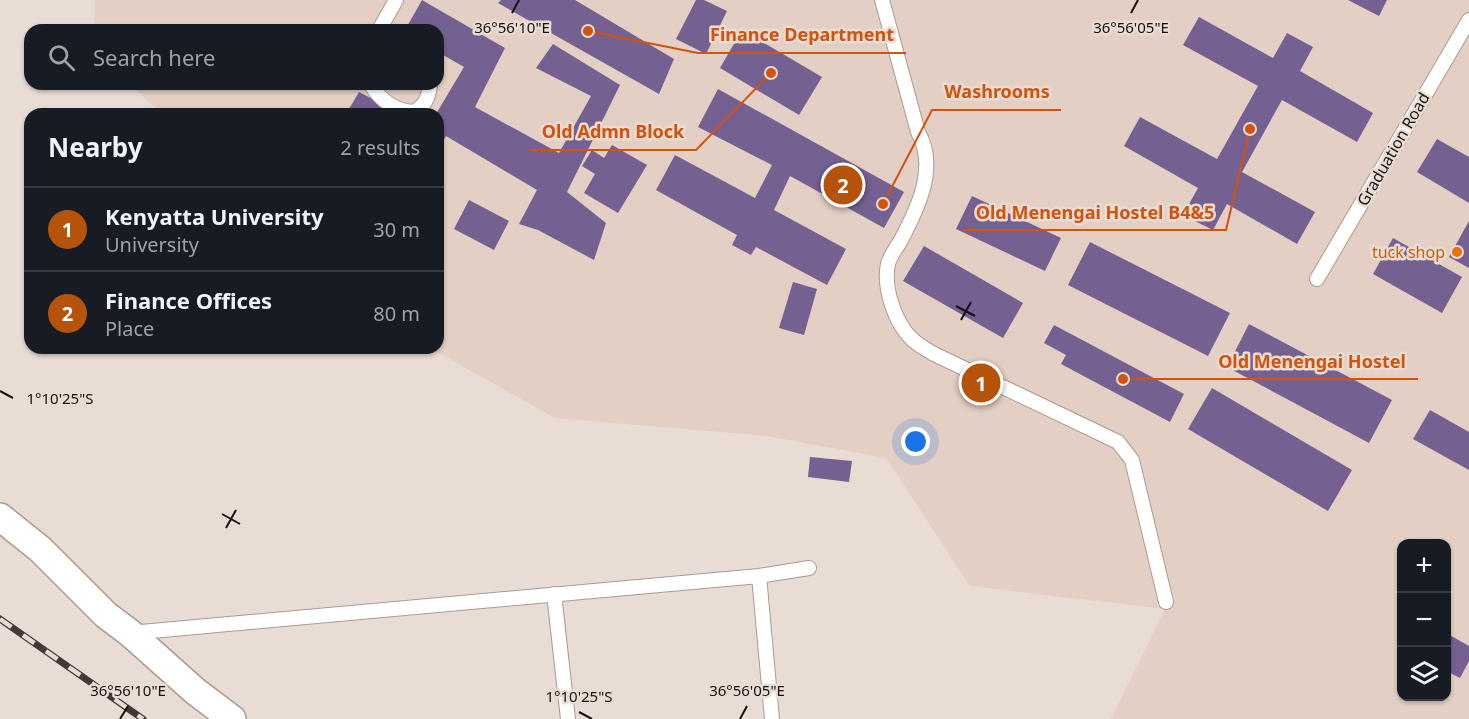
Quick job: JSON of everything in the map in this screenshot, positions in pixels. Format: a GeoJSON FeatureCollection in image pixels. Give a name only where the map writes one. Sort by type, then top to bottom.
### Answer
{"type":"FeatureCollection","features":[{"type":"Feature","properties":{"kind":"street"},"geometry":{"type":"LineString","coordinates":[[0,517],[40,549],[106,615],[130,633],[195,691],[232,719]]}},
{"type":"Feature","properties":{"kind":"lane"},"geometry":{"type":"LineString","coordinates":[[385,24],[396,0]]}},
{"type":"Feature","properties":{"kind":"lane"},"geometry":{"type":"LineString","coordinates":[[882,0],[918,132],[925,144],[927,171],[917,210],[888,264],[889,297],[900,325],[913,340],[932,353],[1118,442],[1132,460],[1166,602]]}},
{"type":"Feature","properties":{"kind":"lane","name":"Graduation Road"},"geometry":{"type":"LineString","coordinates":[[1317,279],[1469,20]]}},
{"type":"Feature","properties":{"kind":"lane"},"geometry":{"type":"LineString","coordinates":[[375,90],[381,98],[396,108]]}},
{"type":"Feature","properties":{"kind":"lane"},"geometry":{"type":"LineString","coordinates":[[420,108],[428,98],[428,90]]}},
{"type":"Feature","properties":{"kind":"lane"},"geometry":{"type":"LineString","coordinates":[[130,633],[759,576],[809,568]]}},
{"type":"Feature","properties":{"kind":"lane"},"geometry":{"type":"LineString","coordinates":[[759,576],[772,719]]}},
{"type":"Feature","properties":{"kind":"lane"},"geometry":{"type":"LineString","coordinates":[[554,594],[568,719]]}},
{"type":"Feature","properties":{"kind":"shaded area"},"geometry":{"type":"Polygon","coordinates":[[[95,0],[1469,0],[1469,719],[1111,719],[1165,609],[970,586],[886,458],[767,436],[555,418],[441,354],[444,354],[444,108],[155,108],[136,90],[444,90],[444,24],[95,24],[95,0]]]}},
{"type":"Feature","properties":{"kind":"building"},"geometry":{"type":"Polygon","coordinates":[[[422,0],[505,48],[475,107],[559,153],[591,96],[536,68],[553,44],[620,85],[567,192],[606,223],[594,260],[538,230],[519,224],[537,190],[446,136],[444,140],[444,108],[440,108],[464,67],[444,55],[444,24],[408,24],[422,0]]]}},
{"type":"Feature","properties":{"kind":"building"},"geometry":{"type":"Polygon","coordinates":[[[501,0],[575,0],[674,59],[659,94],[498,3],[501,0]]]}},
{"type":"Feature","properties":{"kind":"building"},"geometry":{"type":"Polygon","coordinates":[[[696,0],[704,0],[727,11],[706,54],[676,39],[696,0]]]}},
{"type":"Feature","properties":{"kind":"building"},"geometry":{"type":"Polygon","coordinates":[[[1348,0],[1387,0],[1379,16],[1348,0]]]}},
{"type":"Feature","properties":{"kind":"building"},"geometry":{"type":"Polygon","coordinates":[[[1199,17],[1273,58],[1287,33],[1313,47],[1300,71],[1373,113],[1357,142],[1282,100],[1242,172],[1315,212],[1297,244],[1227,204],[1213,230],[1183,215],[1198,188],[1124,146],[1140,117],[1217,159],[1258,86],[1183,45],[1199,17]]]}},
{"type":"Feature","properties":{"kind":"building"},"geometry":{"type":"Polygon","coordinates":[[[742,30],[822,77],[799,115],[720,68],[742,30]]]}},
{"type":"Feature","properties":{"kind":"building"},"geometry":{"type":"Polygon","coordinates":[[[718,89],[904,192],[884,228],[790,176],[774,210],[846,249],[827,285],[756,247],[751,255],[732,245],[737,235],[656,190],[675,155],[755,198],[772,165],[698,127],[718,89]]]}},
{"type":"Feature","properties":{"kind":"building"},"geometry":{"type":"Polygon","coordinates":[[[359,92],[390,108],[350,108],[359,92]]]}},
{"type":"Feature","properties":{"kind":"building"},"geometry":{"type":"Polygon","coordinates":[[[1437,139],[1469,157],[1469,203],[1417,172],[1437,139]]]}},
{"type":"Feature","properties":{"kind":"building"},"geometry":{"type":"Polygon","coordinates":[[[612,145],[647,165],[618,213],[584,193],[595,174],[582,166],[592,150],[604,158],[612,145]]]}},
{"type":"Feature","properties":{"kind":"building"},"geometry":{"type":"Polygon","coordinates":[[[972,196],[1061,238],[1045,271],[956,229],[972,196]]]}},
{"type":"Feature","properties":{"kind":"building"},"geometry":{"type":"Polygon","coordinates":[[[469,200],[509,221],[494,250],[454,229],[469,200]]]}},
{"type":"Feature","properties":{"kind":"building"},"geometry":{"type":"Polygon","coordinates":[[[1469,221],[1469,268],[1449,257],[1469,221]]]}},
{"type":"Feature","properties":{"kind":"building"},"geometry":{"type":"Polygon","coordinates":[[[1393,238],[1462,277],[1442,313],[1373,274],[1393,238]]]}},
{"type":"Feature","properties":{"kind":"building"},"geometry":{"type":"Polygon","coordinates":[[[1090,242],[1230,313],[1208,356],[1068,285],[1090,242]]]}},
{"type":"Feature","properties":{"kind":"building"},"geometry":{"type":"Polygon","coordinates":[[[924,246],[1023,303],[1003,338],[903,281],[924,246]]]}},
{"type":"Feature","properties":{"kind":"building"},"geometry":{"type":"Polygon","coordinates":[[[793,282],[817,289],[804,335],[779,328],[793,282]]]}},
{"type":"Feature","properties":{"kind":"building"},"geometry":{"type":"Polygon","coordinates":[[[1249,324],[1392,400],[1369,443],[1227,367],[1249,324]]]}},
{"type":"Feature","properties":{"kind":"building"},"geometry":{"type":"Polygon","coordinates":[[[1054,325],[1184,394],[1170,422],[1061,364],[1066,355],[1044,343],[1054,325]]]}},
{"type":"Feature","properties":{"kind":"building"},"geometry":{"type":"Polygon","coordinates":[[[1212,388],[1352,470],[1328,511],[1188,429],[1212,388]]]}},
{"type":"Feature","properties":{"kind":"building"},"geometry":{"type":"Polygon","coordinates":[[[1430,410],[1469,432],[1469,470],[1413,439],[1430,410]]]}},
{"type":"Feature","properties":{"kind":"building"},"geometry":{"type":"Polygon","coordinates":[[[810,457],[852,461],[849,482],[808,477],[810,457]]]}},
{"type":"Feature","properties":{"kind":"building"},"geometry":{"type":"Polygon","coordinates":[[[1451,636],[1469,646],[1469,661],[1460,678],[1451,674],[1451,636]]]}},
{"type":"Feature","properties":{"kind":"railway"},"geometry":{"type":"LineString","coordinates":[[0,619],[143,719]]}},
{"type":"Feature","properties":{"kind":"place","name":"Finance Department"},"geometry":{"type":"Point","coordinates":[588,31]}},
{"type":"Feature","properties":{"kind":"place","name":"Old Admn Block"},"geometry":{"type":"Point","coordinates":[771,73]}},
{"type":"Feature","properties":{"kind":"place","name":"Old Menengai Hostel B4&5"},"geometry":{"type":"Point","coordinates":[1250,129]}},
{"type":"Feature","properties":{"kind":"place","name":"Finance Offices"},"geometry":{"type":"Point","coordinates":[843,185]}},
{"type":"Feature","properties":{"kind":"place","name":"Washrooms"},"geometry":{"type":"Point","coordinates":[883,204]}},
{"type":"Feature","properties":{"kind":"place","name":"tuck shop"},"geometry":{"type":"Point","coordinates":[1457,252]}},
{"type":"Feature","properties":{"kind":"place","name":"Old Menengai Hostel"},"geometry":{"type":"Point","coordinates":[1123,379]}},
{"type":"Feature","properties":{"kind":"place","name":"Kenyatta University"},"geometry":{"type":"Point","coordinates":[981,383]}}]}
